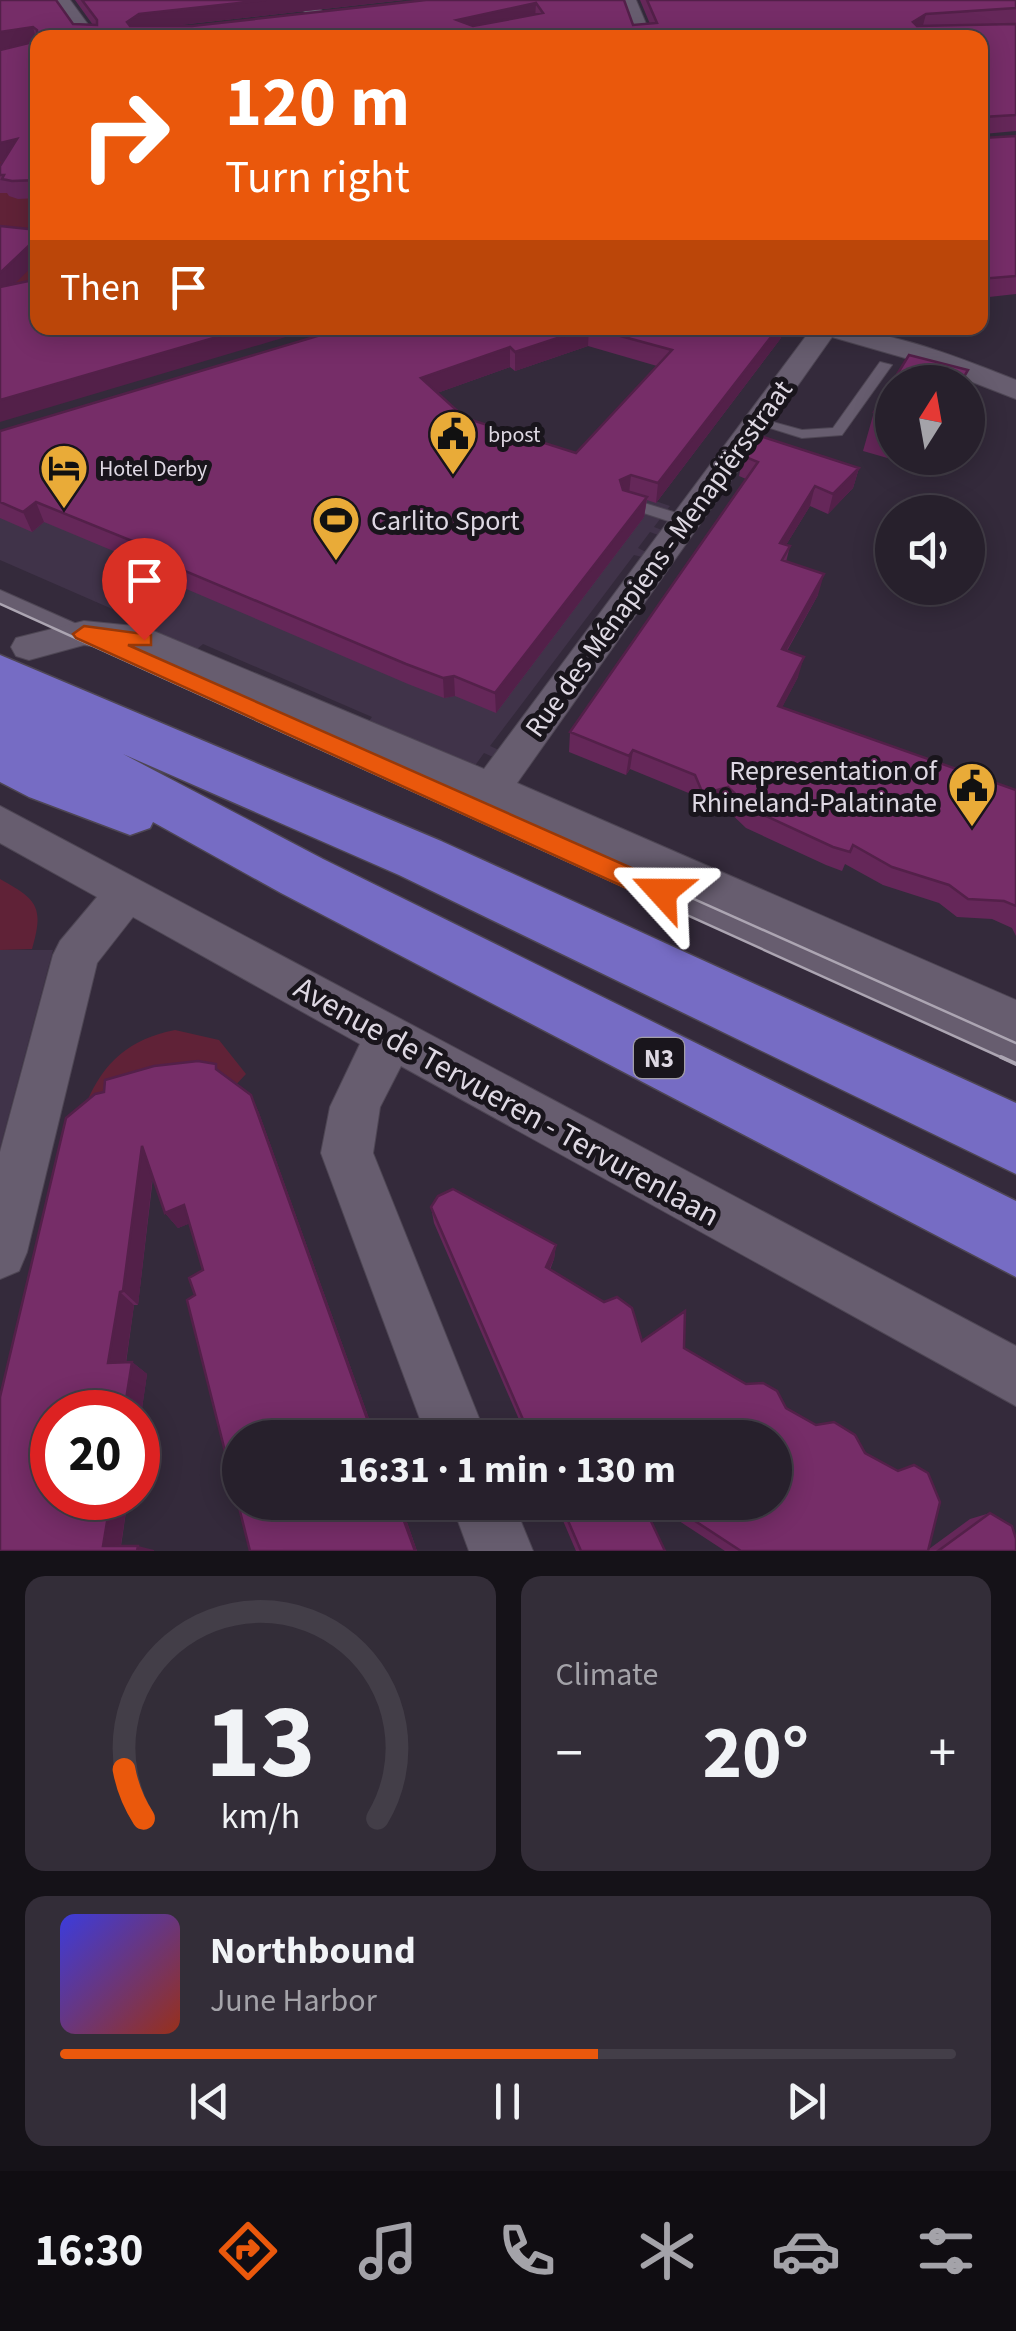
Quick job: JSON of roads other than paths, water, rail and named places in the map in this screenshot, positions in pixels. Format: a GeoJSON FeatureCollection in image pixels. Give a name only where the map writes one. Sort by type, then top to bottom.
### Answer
{"type":"FeatureCollection","features":[{"type":"Feature","properties":{"kind":"highway"},"geometry":{"type":"LineString","coordinates":[[10,651],[110,726],[420,858],[1016,1139]]}},
{"type":"Feature","properties":{"kind":"highway","name":"N3"},"geometry":{"type":"LineString","coordinates":[[0,714],[84,755],[302,876],[1016,1240]]}},
{"type":"Feature","properties":{"kind":"highway"},"geometry":{"type":"LineString","coordinates":[[0,757],[49,782],[302,876]]}},
{"type":"Feature","properties":{"kind":"street"},"geometry":{"type":"LineString","coordinates":[[62,0],[83,30]]}},
{"type":"Feature","properties":{"kind":"street"},"geometry":{"type":"LineString","coordinates":[[300,0],[330,17],[338,30]]}},
{"type":"Feature","properties":{"kind":"street"},"geometry":{"type":"LineString","coordinates":[[300,21],[330,17]]}},
{"type":"Feature","properties":{"kind":"street","name":"Rue des Ménapiens - Menapiërsstraat"},"geometry":{"type":"LineString","coordinates":[[491,789],[823,335]]}},
{"type":"Feature","properties":{"kind":"street"},"geometry":{"type":"LineString","coordinates":[[853,335],[1010,382]]}},
{"type":"Feature","properties":{"kind":"street"},"geometry":{"type":"LineString","coordinates":[[10,651],[84,634],[144,640],[1016,1022]]}},
{"type":"Feature","properties":{"kind":"street","name":"Avenue de Tervueren - Tervurenlaan"},"geometry":{"type":"LineString","coordinates":[[0,823],[1016,1377]]}},
{"type":"Feature","properties":{"kind":"street"},"geometry":{"type":"LineString","coordinates":[[0,1252],[7,1194],[76,954],[128,893]]}},
{"type":"Feature","properties":{"kind":"street"},"geometry":{"type":"LineString","coordinates":[[391,1039],[365,1080],[349,1116],[347,1153],[450,1420]]}},
{"type":"Feature","properties":{"kind":"street"},"geometry":{"type":"LineString","coordinates":[[489,1520],[501,1551]]}},
{"type":"Feature","properties":{"kind":"lane"},"geometry":{"type":"LineString","coordinates":[[758,422],[802,434],[836,432],[875,379]]}},
{"type":"Feature","properties":{"kind":"lane"},"geometry":{"type":"LineString","coordinates":[[628,502],[687,522]]}},
{"type":"Feature","properties":{"kind":"lane"},"geometry":{"type":"LineString","coordinates":[[0,596],[1016,1052]]}},
{"type":"Feature","properties":{"kind":"tram line"},"geometry":{"type":"LineString","coordinates":[[0,604],[1007,1060]]}},
{"type":"Feature","properties":{"kind":"tram line"},"geometry":{"type":"LineString","coordinates":[[363,751],[1016,1043]]}},
{"type":"Feature","properties":{"kind":"tram line"},"geometry":{"type":"LineString","coordinates":[[1001,1057],[1016,1064]]}},
{"type":"Feature","properties":{"kind":"place","name":"bpost"},"geometry":{"type":"Point","coordinates":[453,476]}},
{"type":"Feature","properties":{"kind":"place","name":"Hotel Derby"},"geometry":{"type":"Point","coordinates":[64,510]}},
{"type":"Feature","properties":{"kind":"place","name":"Carlito Sport"},"geometry":{"type":"Point","coordinates":[336,562]}},
{"type":"Feature","properties":{"kind":"place","name":"Representation of Rhineland-Palatinate"},"geometry":{"type":"Point","coordinates":[972,828]}}]}
